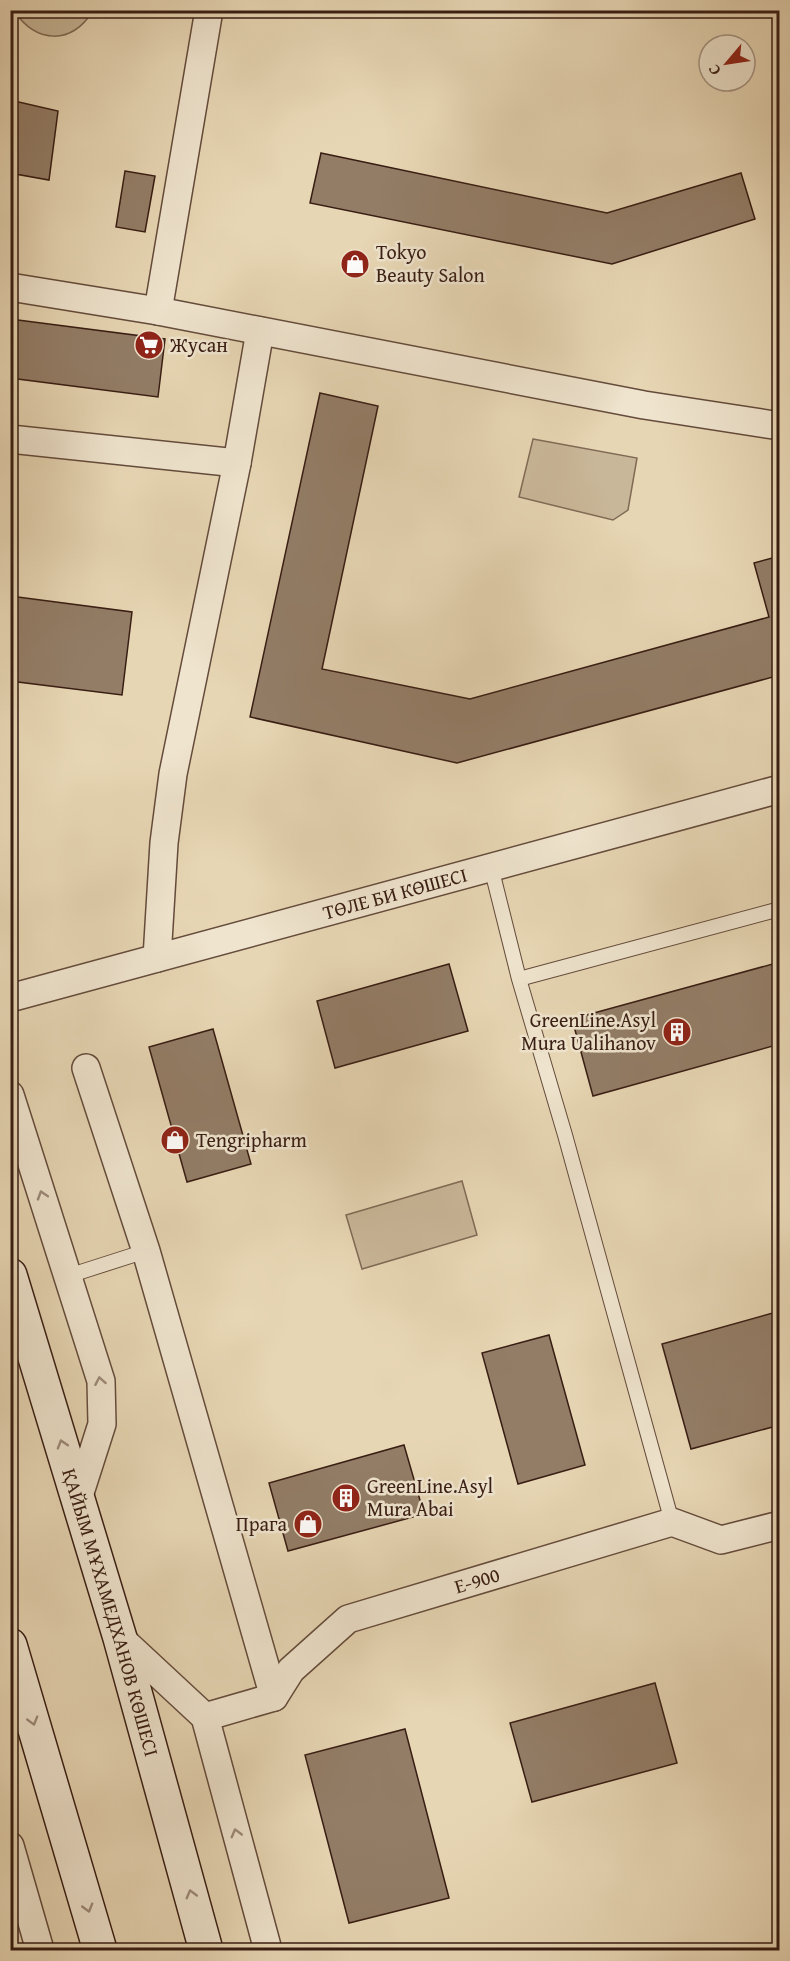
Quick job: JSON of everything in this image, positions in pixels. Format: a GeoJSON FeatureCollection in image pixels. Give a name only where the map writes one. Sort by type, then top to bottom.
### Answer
{"type":"FeatureCollection","features":[{"type":"Feature","properties":{"kind":"main road","name":"ҚАЙЫМ МҰХАМЕДХАНОВ КӨШЕСІ"},"geometry":{"type":"LineString","coordinates":[[10,1275],[120,1638],[206,1950]]}},
{"type":"Feature","properties":{"kind":"main road"},"geometry":{"type":"LineString","coordinates":[[10,1645],[100,1950]]}},
{"type":"Feature","properties":{"kind":"street"},"geometry":{"type":"LineString","coordinates":[[158,311],[209,10]]}},
{"type":"Feature","properties":{"kind":"street"},"geometry":{"type":"LineString","coordinates":[[10,286],[158,311],[644,405],[780,426]]}},
{"type":"Feature","properties":{"kind":"street"},"geometry":{"type":"LineString","coordinates":[[157,958],[164,843],[173,774],[237,463],[260,331]]}},
{"type":"Feature","properties":{"kind":"street"},"geometry":{"type":"LineString","coordinates":[[10,439],[237,463]]}},
{"type":"Feature","properties":{"kind":"street","name":"ТӨЛЕ БИ КӨШЕСІ"},"geometry":{"type":"LineString","coordinates":[[10,998],[780,789]]}},
{"type":"Feature","properties":{"kind":"street"},"geometry":{"type":"LineString","coordinates":[[86,1068],[146,1251],[274,1697],[205,1717]]}},
{"type":"Feature","properties":{"kind":"street"},"geometry":{"type":"LineString","coordinates":[[10,1095],[101,1381],[102,1424],[78,1499]]}},
{"type":"Feature","properties":{"kind":"street"},"geometry":{"type":"LineString","coordinates":[[672,1522],[721,1540],[780,1525]]}},
{"type":"Feature","properties":{"kind":"street","name":"E-900"},"geometry":{"type":"LineString","coordinates":[[274,1697],[291,1670],[348,1619],[672,1522]]}},
{"type":"Feature","properties":{"kind":"street"},"geometry":{"type":"LineString","coordinates":[[120,1638],[205,1717],[268,1950]]}},
{"type":"Feature","properties":{"kind":"street"},"geometry":{"type":"LineString","coordinates":[[10,1846],[40,1950]]}},
{"type":"Feature","properties":{"kind":"lane"},"geometry":{"type":"LineString","coordinates":[[491,867],[519,979],[565,1135],[672,1522]]}},
{"type":"Feature","properties":{"kind":"lane"},"geometry":{"type":"LineString","coordinates":[[519,979],[780,909]]}},
{"type":"Feature","properties":{"kind":"lane"},"geometry":{"type":"LineString","coordinates":[[68,1276],[146,1251]]}},
{"type":"Feature","properties":{"kind":"shaded area"},"geometry":{"type":"Polygon","coordinates":[[[14,11],[93,11],[75,30],[54,36],[33,30],[14,11]]]}},
{"type":"Feature","properties":{"kind":"shaded area"},"geometry":{"type":"Polygon","coordinates":[[[533,439],[637,458],[628,510],[613,520],[519,497],[533,439]]]}},
{"type":"Feature","properties":{"kind":"shaded area"},"geometry":{"type":"Polygon","coordinates":[[[462,1181],[477,1235],[362,1269],[346,1215],[462,1181]]]}},
{"type":"Feature","properties":{"kind":"building"},"geometry":{"type":"Polygon","coordinates":[[[10,100],[58,111],[49,180],[10,173],[10,100]]]}},
{"type":"Feature","properties":{"kind":"building"},"geometry":{"type":"Polygon","coordinates":[[[321,153],[607,213],[741,173],[755,219],[612,264],[310,203],[321,153]]]}},
{"type":"Feature","properties":{"kind":"building"},"geometry":{"type":"Polygon","coordinates":[[[125,171],[155,176],[145,232],[116,227],[125,171]]]}},
{"type":"Feature","properties":{"kind":"building"},"geometry":{"type":"Polygon","coordinates":[[[10,319],[165,339],[158,397],[10,378],[10,319]]]}},
{"type":"Feature","properties":{"kind":"building"},"geometry":{"type":"Polygon","coordinates":[[[320,393],[378,406],[322,669],[470,699],[769,617],[754,563],[780,556],[780,675],[457,763],[250,717],[320,393]]]}},
{"type":"Feature","properties":{"kind":"building"},"geometry":{"type":"Polygon","coordinates":[[[10,596],[132,612],[122,695],[10,681],[10,596]]]}},
{"type":"Feature","properties":{"kind":"building","name":"GreenLine.Asyl Mura Ualihanov"},"geometry":{"type":"Polygon","coordinates":[[[780,962],[780,1044],[593,1096],[572,1019],[780,962]]]}},
{"type":"Feature","properties":{"kind":"building"},"geometry":{"type":"Polygon","coordinates":[[[449,964],[468,1031],[335,1068],[317,1001],[449,964]]]}},
{"type":"Feature","properties":{"kind":"building"},"geometry":{"type":"Polygon","coordinates":[[[213,1029],[251,1164],[187,1182],[149,1047],[213,1029]]]}},
{"type":"Feature","properties":{"kind":"building"},"geometry":{"type":"Polygon","coordinates":[[[780,1311],[780,1425],[691,1449],[662,1344],[780,1311]]]}},
{"type":"Feature","properties":{"kind":"building","name":"GreenLine.Asyl Mura Abai"},"geometry":{"type":"Polygon","coordinates":[[[549,1335],[585,1465],[518,1484],[482,1353],[549,1335]]]}},
{"type":"Feature","properties":{"kind":"building","name":"GreenLine.Asyl Mura Abai"},"geometry":{"type":"Polygon","coordinates":[[[404,1445],[424,1514],[288,1551],[269,1483],[404,1445]]]}},
{"type":"Feature","properties":{"kind":"building"},"geometry":{"type":"Polygon","coordinates":[[[655,1683],[677,1763],[532,1802],[510,1723],[655,1683]]]}},
{"type":"Feature","properties":{"kind":"building"},"geometry":{"type":"Polygon","coordinates":[[[405,1729],[449,1898],[349,1923],[305,1755],[405,1729]]]}},
{"type":"Feature","properties":{"kind":"place","name":"Tokyo Beauty Salon"},"geometry":{"type":"Point","coordinates":[355,264]}},
{"type":"Feature","properties":{"kind":"place","name":"Жусан"},"geometry":{"type":"Point","coordinates":[149,345]}},
{"type":"Feature","properties":{"kind":"place","name":"GreenLine.Asyl Mura Ualihanov"},"geometry":{"type":"Point","coordinates":[677,1032]}},
{"type":"Feature","properties":{"kind":"place","name":"Tengripharm"},"geometry":{"type":"Point","coordinates":[175,1140]}},
{"type":"Feature","properties":{"kind":"place","name":"GreenLine.Asyl Mura Abai"},"geometry":{"type":"Point","coordinates":[346,1498]}},
{"type":"Feature","properties":{"kind":"place","name":"Прага"},"geometry":{"type":"Point","coordinates":[308,1524]}}]}
